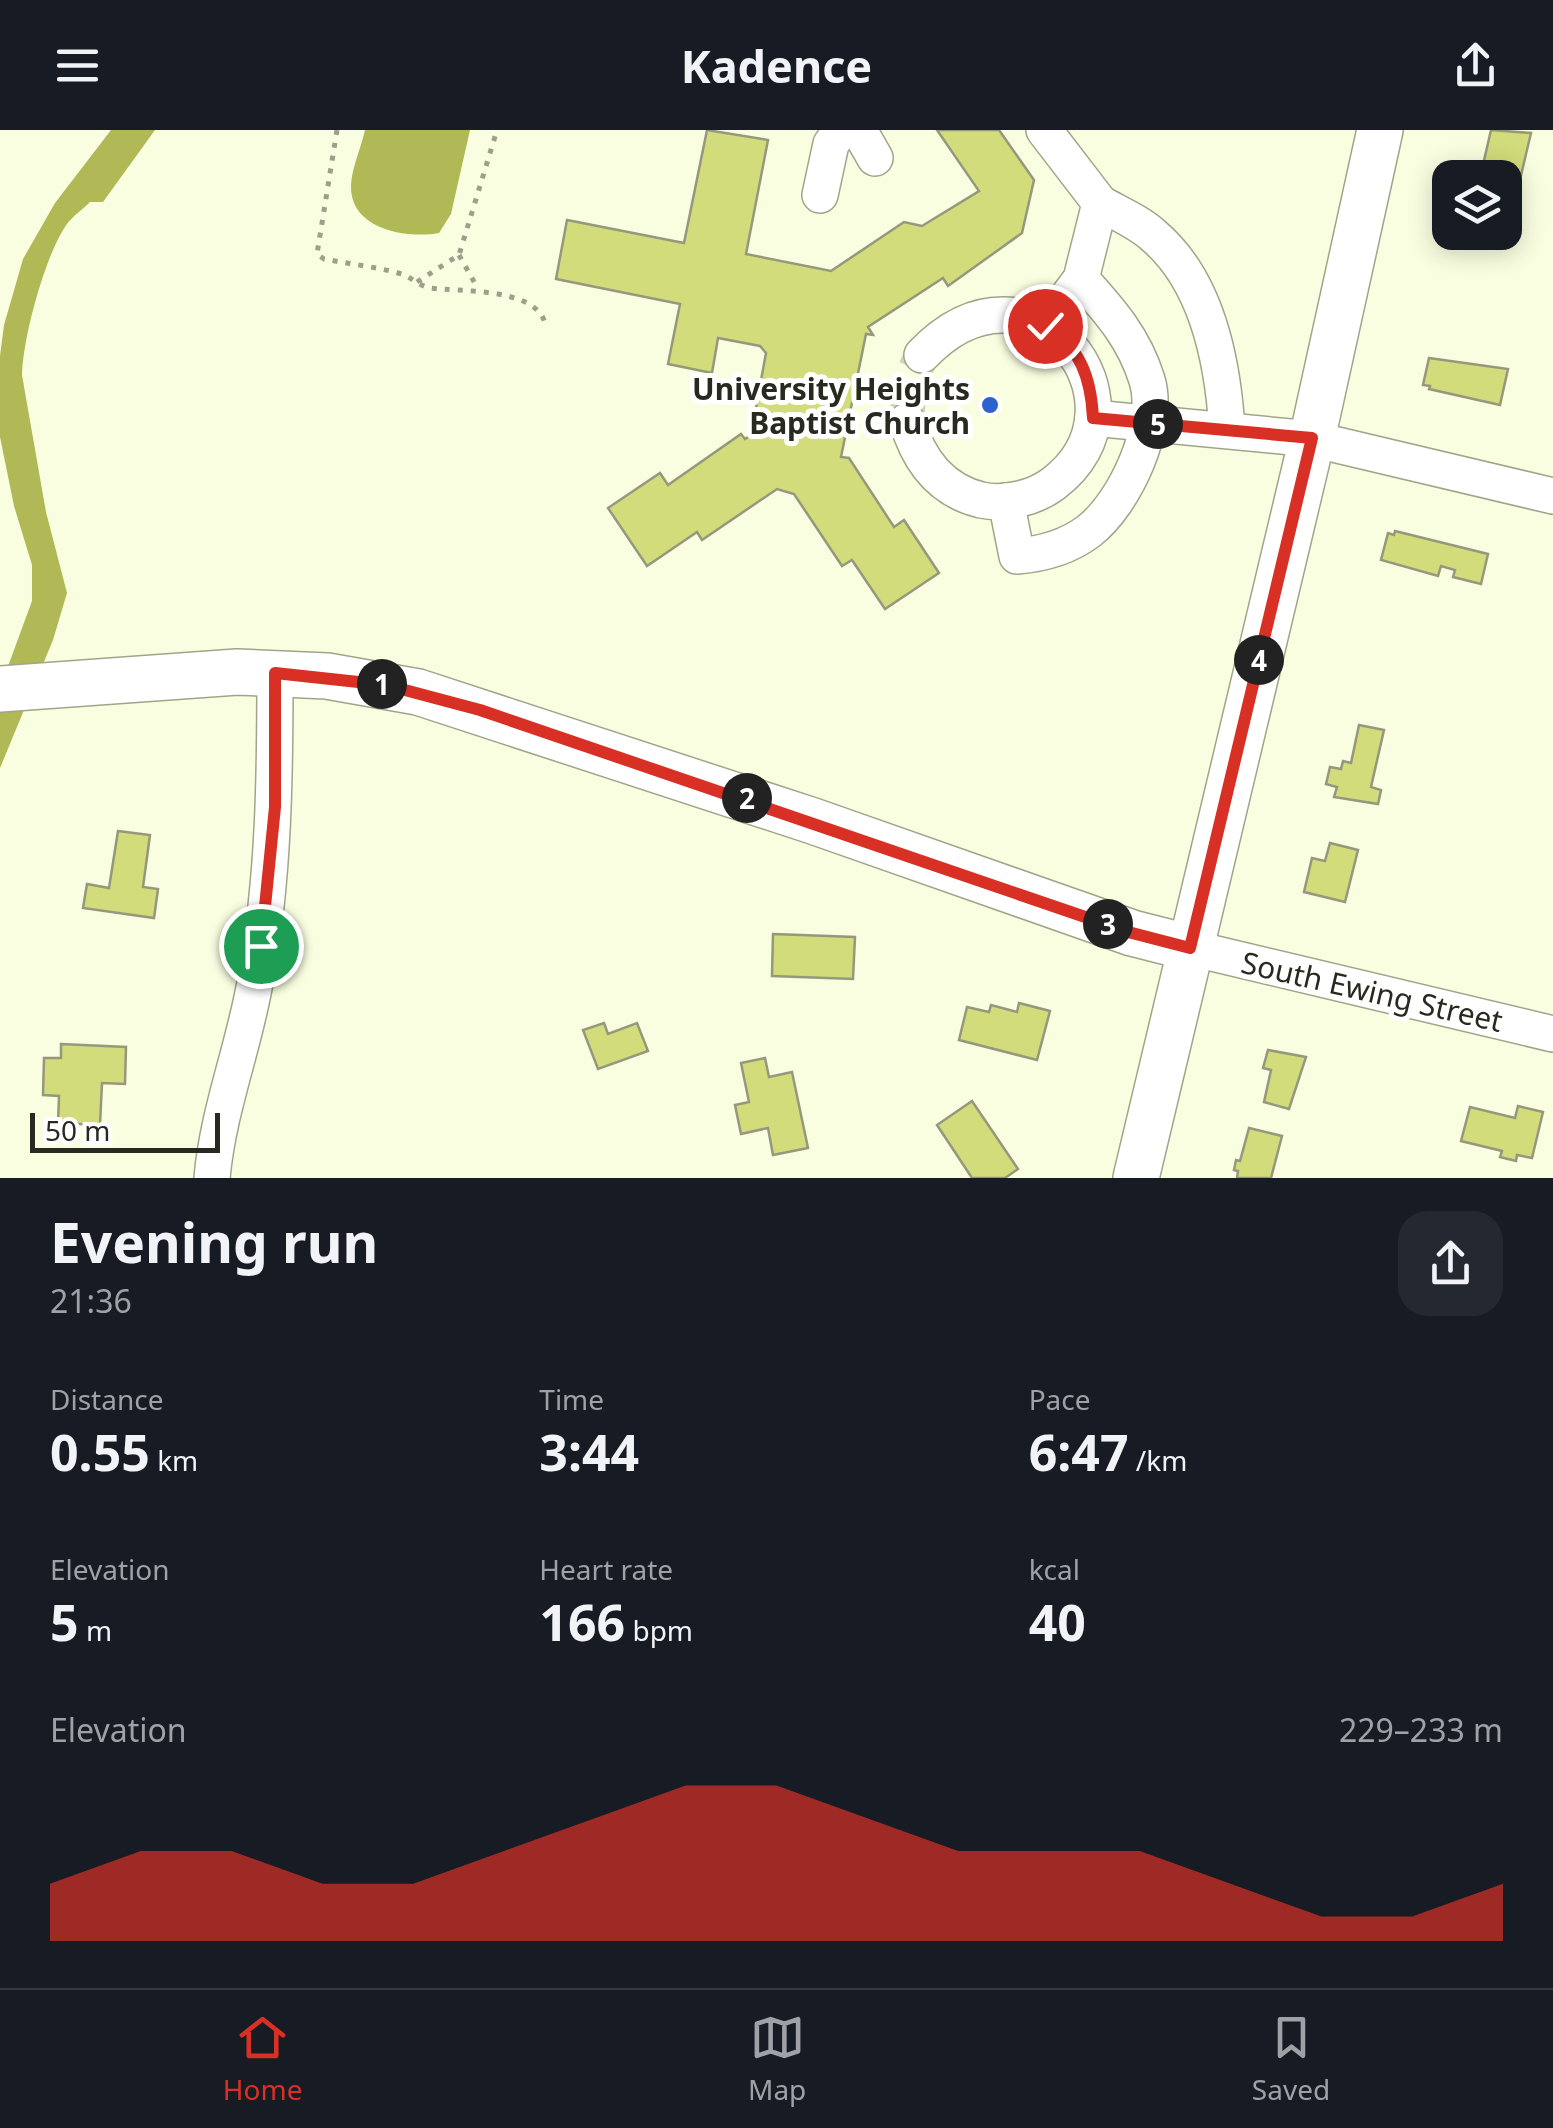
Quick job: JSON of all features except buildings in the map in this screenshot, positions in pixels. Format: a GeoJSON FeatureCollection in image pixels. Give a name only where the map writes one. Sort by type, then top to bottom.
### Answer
{"type":"FeatureCollection","features":[{"type":"Feature","properties":{"kind":"main road"},"geometry":{"type":"LineString","coordinates":[[1136,1178],[1312,438],[1380,130]]}},
{"type":"Feature","properties":{"kind":"main road"},"geometry":{"type":"LineString","coordinates":[[0,689],[95,680],[275,673],[386,685],[480,710],[1132,933],[1190,948]]}},
{"type":"Feature","properties":{"kind":"street"},"geometry":{"type":"LineString","coordinates":[[820,195],[831,144],[841,130]]}},
{"type":"Feature","properties":{"kind":"street"},"geometry":{"type":"LineString","coordinates":[[1044,130],[1100,203],[1154,236],[1195,288],[1216,347],[1227,430]]}},
{"type":"Feature","properties":{"kind":"street"},"geometry":{"type":"LineString","coordinates":[[1045,326],[1081,279],[1100,203]]}},
{"type":"Feature","properties":{"kind":"street"},"geometry":{"type":"LineString","coordinates":[[1006,501],[1017,556],[1044,554],[1090,531],[1122,490],[1152,423],[1148,384],[1126,329],[1081,279]]}},
{"type":"Feature","properties":{"kind":"street"},"geometry":{"type":"LineString","coordinates":[[907,421],[914,444],[930,470],[954,490],[982,500],[1006,501],[1043,492],[1068,473],[1085,447],[1093,418],[1092,386],[1080,358],[1059,335],[1032,319],[1002,314],[972,318],[944,332],[922,355]]}},
{"type":"Feature","properties":{"kind":"street"},"geometry":{"type":"LineString","coordinates":[[1093,418],[1312,438],[1553,496]]}},
{"type":"Feature","properties":{"kind":"street"},"geometry":{"type":"LineString","coordinates":[[212,1178],[216,1137],[256,981],[268,888],[275,807],[275,673]]}},
{"type":"Feature","properties":{"kind":"street","name":"South Ewing Street"},"geometry":{"type":"LineString","coordinates":[[1190,948],[1553,1034]]}},
{"type":"Feature","properties":{"kind":"path"},"geometry":{"type":"LineString","coordinates":[[337,130],[317,254],[324,259],[397,273],[428,288],[478,290],[529,304],[542,314],[545,322]]}},
{"type":"Feature","properties":{"kind":"path"},"geometry":{"type":"LineString","coordinates":[[416,282],[459,254],[497,130]]}},
{"type":"Feature","properties":{"kind":"path"},"geometry":{"type":"LineString","coordinates":[[459,254],[478,290]]}},
{"type":"Feature","properties":{"kind":"shaded area"},"geometry":{"type":"Polygon","coordinates":[[[111,130],[155,130],[103,202],[90,202],[67,224],[43,275],[26,340],[22,375],[46,512],[67,593],[53,640],[0,768],[0,688],[32,601],[32,565],[14,506],[0,437],[4,325],[23,259],[55,203],[111,130]]]}},
{"type":"Feature","properties":{"kind":"shaded area"},"geometry":{"type":"Polygon","coordinates":[[[365,130],[470,130],[451,214],[439,233],[396,232],[369,221],[359,212],[351,185],[365,130]]]}},
{"type":"Feature","properties":{"kind":"tunnel"},"geometry":{"type":"LineString","coordinates":[[907,421],[909,383],[922,355]]}},
{"type":"Feature","properties":{"kind":"place","name":"University Heights Baptist Church"},"geometry":{"type":"Point","coordinates":[990,405]}},
{"type":"Feature","properties":{"kind":"route"},"geometry":{"type":"LineString","coordinates":[[261,946],[275,807],[275,673],[386,685],[480,710],[814,821],[1132,933],[1190,948],[1312,438],[1093,418],[1092,386],[1080,358],[1045,326]]}}]}
